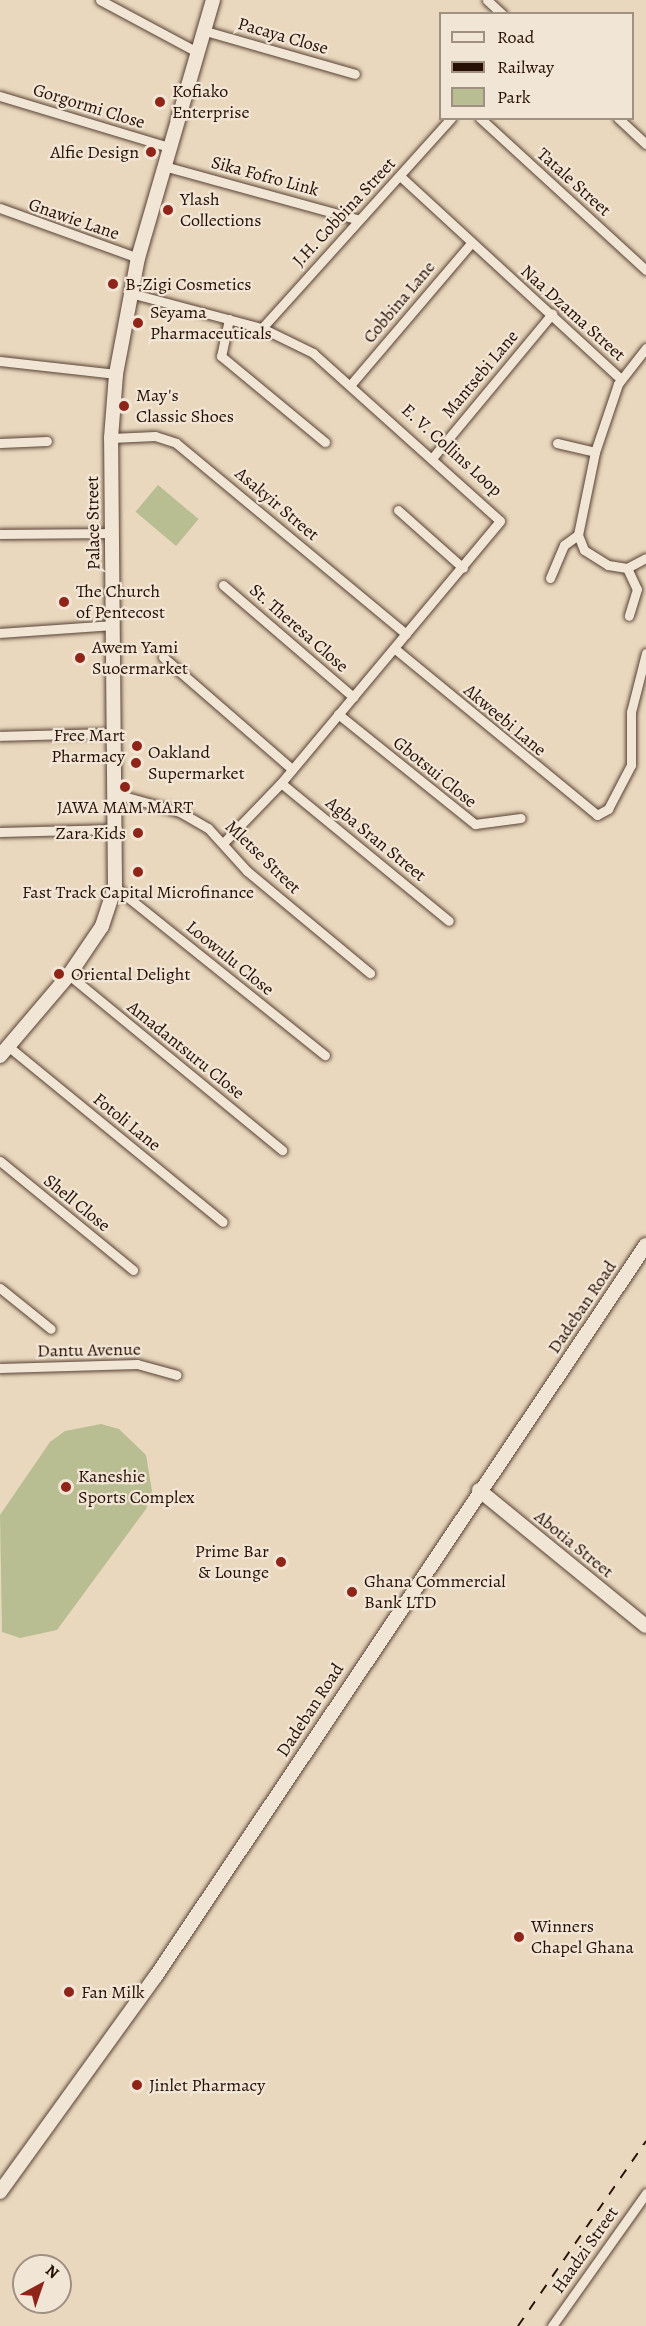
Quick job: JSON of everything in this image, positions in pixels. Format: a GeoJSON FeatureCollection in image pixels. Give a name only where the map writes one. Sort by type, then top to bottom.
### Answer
{"type":"FeatureCollection","features":[{"type":"Feature","properties":{"kind":"street"},"geometry":{"type":"LineString","coordinates":[[100,0],[195,51]]}},
{"type":"Feature","properties":{"kind":"street","name":"Palace Street"},"geometry":{"type":"LineString","coordinates":[[5,1051],[69,975],[102,926],[115,887],[117,829],[111,438],[116,375],[138,258],[195,51],[213,0]]}},
{"type":"Feature","properties":{"kind":"street"},"geometry":{"type":"LineString","coordinates":[[488,0],[500,12]]}},
{"type":"Feature","properties":{"kind":"street","name":"Pacaya Close"},"geometry":{"type":"LineString","coordinates":[[202,30],[355,74]]}},
{"type":"Feature","properties":{"kind":"street","name":"Gorgormi Close"},"geometry":{"type":"LineString","coordinates":[[0,96],[169,147]]}},
{"type":"Feature","properties":{"kind":"street","name":"J.H. Cobbina Street"},"geometry":{"type":"LineString","coordinates":[[262,328],[357,219],[400,176],[449,120]]}},
{"type":"Feature","properties":{"kind":"street","name":"Tatale Street"},"geometry":{"type":"LineString","coordinates":[[482,120],[646,270]]}},
{"type":"Feature","properties":{"kind":"street"},"geometry":{"type":"LineString","coordinates":[[620,120],[646,144]]}},
{"type":"Feature","properties":{"kind":"street","name":"Sika Fofro Link"},"geometry":{"type":"LineString","coordinates":[[164,166],[357,219]]}},
{"type":"Feature","properties":{"kind":"street","name":"Naa Dzama Street"},"geometry":{"type":"LineString","coordinates":[[400,176],[620,378],[596,452],[578,535]]}},
{"type":"Feature","properties":{"kind":"street","name":"Gnawie Lane"},"geometry":{"type":"LineString","coordinates":[[0,208],[138,258]]}},
{"type":"Feature","properties":{"kind":"street","name":"Cobbina Lane"},"geometry":{"type":"LineString","coordinates":[[352,383],[471,243]]}},
{"type":"Feature","properties":{"kind":"street","name":"E. V. Collins Loop"},"geometry":{"type":"LineString","coordinates":[[130,293],[262,328],[313,353],[352,383],[434,456],[500,520],[463,568],[281,783],[225,841]]}},
{"type":"Feature","properties":{"kind":"street","name":"Mantsebi Lane"},"geometry":{"type":"LineString","coordinates":[[434,456],[552,314]]}},
{"type":"Feature","properties":{"kind":"street"},"geometry":{"type":"LineString","coordinates":[[229,319],[221,356],[325,442]]}},
{"type":"Feature","properties":{"kind":"street"},"geometry":{"type":"LineString","coordinates":[[620,378],[646,348]]}},
{"type":"Feature","properties":{"kind":"street"},"geometry":{"type":"LineString","coordinates":[[0,361],[116,375]]}},
{"type":"Feature","properties":{"kind":"street","name":"Asakyir Street"},"geometry":{"type":"LineString","coordinates":[[111,438],[155,436],[176,443],[406,634]]}},
{"type":"Feature","properties":{"kind":"street"},"geometry":{"type":"LineString","coordinates":[[0,443],[47,441]]}},
{"type":"Feature","properties":{"kind":"street"},"geometry":{"type":"LineString","coordinates":[[557,443],[596,452]]}},
{"type":"Feature","properties":{"kind":"street"},"geometry":{"type":"LineString","coordinates":[[398,510],[463,568]]}},
{"type":"Feature","properties":{"kind":"street"},"geometry":{"type":"LineString","coordinates":[[0,534],[111,533]]}},
{"type":"Feature","properties":{"kind":"street"},"geometry":{"type":"LineString","coordinates":[[550,578],[564,545],[578,535],[593,560],[627,568],[646,558]]}},
{"type":"Feature","properties":{"kind":"street"},"geometry":{"type":"LineString","coordinates":[[627,568],[637,589],[629,616]]}},
{"type":"Feature","properties":{"kind":"street","name":"St. Theresa Close"},"geometry":{"type":"LineString","coordinates":[[223,585],[353,697]]}},
{"type":"Feature","properties":{"kind":"street"},"geometry":{"type":"LineString","coordinates":[[0,633],[113,625]]}},
{"type":"Feature","properties":{"kind":"street","name":"Akweebi Lane"},"geometry":{"type":"LineString","coordinates":[[394,648],[597,815],[608,809],[631,765],[631,712],[646,653]]}},
{"type":"Feature","properties":{"kind":"street"},"geometry":{"type":"LineString","coordinates":[[163,657],[292,769]]}},
{"type":"Feature","properties":{"kind":"street","name":"Gbotsui Close"},"geometry":{"type":"LineString","coordinates":[[338,714],[475,824],[521,818]]}},
{"type":"Feature","properties":{"kind":"street"},"geometry":{"type":"LineString","coordinates":[[0,736],[116,733]]}},
{"type":"Feature","properties":{"kind":"street","name":"Agba Sran Street"},"geometry":{"type":"LineString","coordinates":[[281,783],[449,921]]}},
{"type":"Feature","properties":{"kind":"street","name":"Mletse Street"},"geometry":{"type":"LineString","coordinates":[[116,794],[180,812],[225,841],[247,871],[370,973]]}},
{"type":"Feature","properties":{"kind":"street"},"geometry":{"type":"LineString","coordinates":[[0,832],[117,829]]}},
{"type":"Feature","properties":{"kind":"street","name":"Loowulu Close"},"geometry":{"type":"LineString","coordinates":[[115,887],[325,1055]]}},
{"type":"Feature","properties":{"kind":"street","name":"Amadantsuru Close"},"geometry":{"type":"LineString","coordinates":[[69,975],[282,1150]]}},
{"type":"Feature","properties":{"kind":"street","name":"Fotoli Lane"},"geometry":{"type":"LineString","coordinates":[[5,1051],[224,1222]]}},
{"type":"Feature","properties":{"kind":"street","name":"Shell Close"},"geometry":{"type":"LineString","coordinates":[[0,1161],[133,1270]]}},
{"type":"Feature","properties":{"kind":"street","name":"Dadeban Road"},"geometry":{"type":"LineString","coordinates":[[0,2192],[79,2090],[479,1490],[646,1245]]}},
{"type":"Feature","properties":{"kind":"street"},"geometry":{"type":"LineString","coordinates":[[0,1288],[51,1329]]}},
{"type":"Feature","properties":{"kind":"street","name":"Dantu Avenue"},"geometry":{"type":"LineString","coordinates":[[0,1368],[137,1364],[177,1375]]}},
{"type":"Feature","properties":{"kind":"street","name":"Abotia Street"},"geometry":{"type":"LineString","coordinates":[[479,1490],[646,1626]]}},
{"type":"Feature","properties":{"kind":"street","name":"Haadzi Street"},"geometry":{"type":"LineString","coordinates":[[552,2326],[646,2193]]}},
{"type":"Feature","properties":{"kind":"green space"},"geometry":{"type":"Polygon","coordinates":[[[158,485],[199,519],[176,546],[136,512],[158,485]]]}},
{"type":"Feature","properties":{"kind":"green space"},"geometry":{"type":"Polygon","coordinates":[[[101,1424],[119,1429],[146,1455],[152,1491],[146,1509],[57,1630],[20,1638],[2,1632],[0,1515],[50,1442],[65,1431],[101,1424]]]}},
{"type":"Feature","properties":{"kind":"railway"},"geometry":{"type":"LineString","coordinates":[[518,2326],[646,2141]]}},
{"type":"Feature","properties":{"kind":"place","name":"Kofiako Enterprise"},"geometry":{"type":"Point","coordinates":[160,102]}},
{"type":"Feature","properties":{"kind":"place","name":"Alfie Design"},"geometry":{"type":"Point","coordinates":[151,152]}},
{"type":"Feature","properties":{"kind":"place","name":"Ylash Collections"},"geometry":{"type":"Point","coordinates":[168,210]}},
{"type":"Feature","properties":{"kind":"place","name":"B-Zigi Cosmetics"},"geometry":{"type":"Point","coordinates":[113,284]}},
{"type":"Feature","properties":{"kind":"place","name":"Seyama Pharmaceuticals"},"geometry":{"type":"Point","coordinates":[138,323]}},
{"type":"Feature","properties":{"kind":"place","name":"May's Classic Shoes"},"geometry":{"type":"Point","coordinates":[124,406]}},
{"type":"Feature","properties":{"kind":"place","name":"The Church of Pentecost"},"geometry":{"type":"Point","coordinates":[64,602]}},
{"type":"Feature","properties":{"kind":"place","name":"Awem Yami Suoermarket"},"geometry":{"type":"Point","coordinates":[80,658]}},
{"type":"Feature","properties":{"kind":"place","name":"Free Mart Pharmacy"},"geometry":{"type":"Point","coordinates":[137,746]}},
{"type":"Feature","properties":{"kind":"place","name":"Oakland Supermarket"},"geometry":{"type":"Point","coordinates":[136,763]}},
{"type":"Feature","properties":{"kind":"place","name":"JAWA MAM MART"},"geometry":{"type":"Point","coordinates":[125,787]}},
{"type":"Feature","properties":{"kind":"place","name":"Zara Kids"},"geometry":{"type":"Point","coordinates":[138,833]}},
{"type":"Feature","properties":{"kind":"place","name":"Fast Track Capital Microfinance"},"geometry":{"type":"Point","coordinates":[138,872]}},
{"type":"Feature","properties":{"kind":"place","name":"Oriental Delight"},"geometry":{"type":"Point","coordinates":[59,974]}},
{"type":"Feature","properties":{"kind":"place","name":"Kaneshie Sports Complex"},"geometry":{"type":"Point","coordinates":[66,1487]}},
{"type":"Feature","properties":{"kind":"place","name":"Prime Bar & Lounge"},"geometry":{"type":"Point","coordinates":[281,1562]}},
{"type":"Feature","properties":{"kind":"place","name":"Ghana Commercial Bank LTD"},"geometry":{"type":"Point","coordinates":[352,1592]}},
{"type":"Feature","properties":{"kind":"place","name":"Winners Chapel Ghana"},"geometry":{"type":"Point","coordinates":[519,1937]}},
{"type":"Feature","properties":{"kind":"place","name":"Fan Milk"},"geometry":{"type":"Point","coordinates":[69,1992]}},
{"type":"Feature","properties":{"kind":"place","name":"Jinlet Pharmacy"},"geometry":{"type":"Point","coordinates":[137,2085]}}]}
